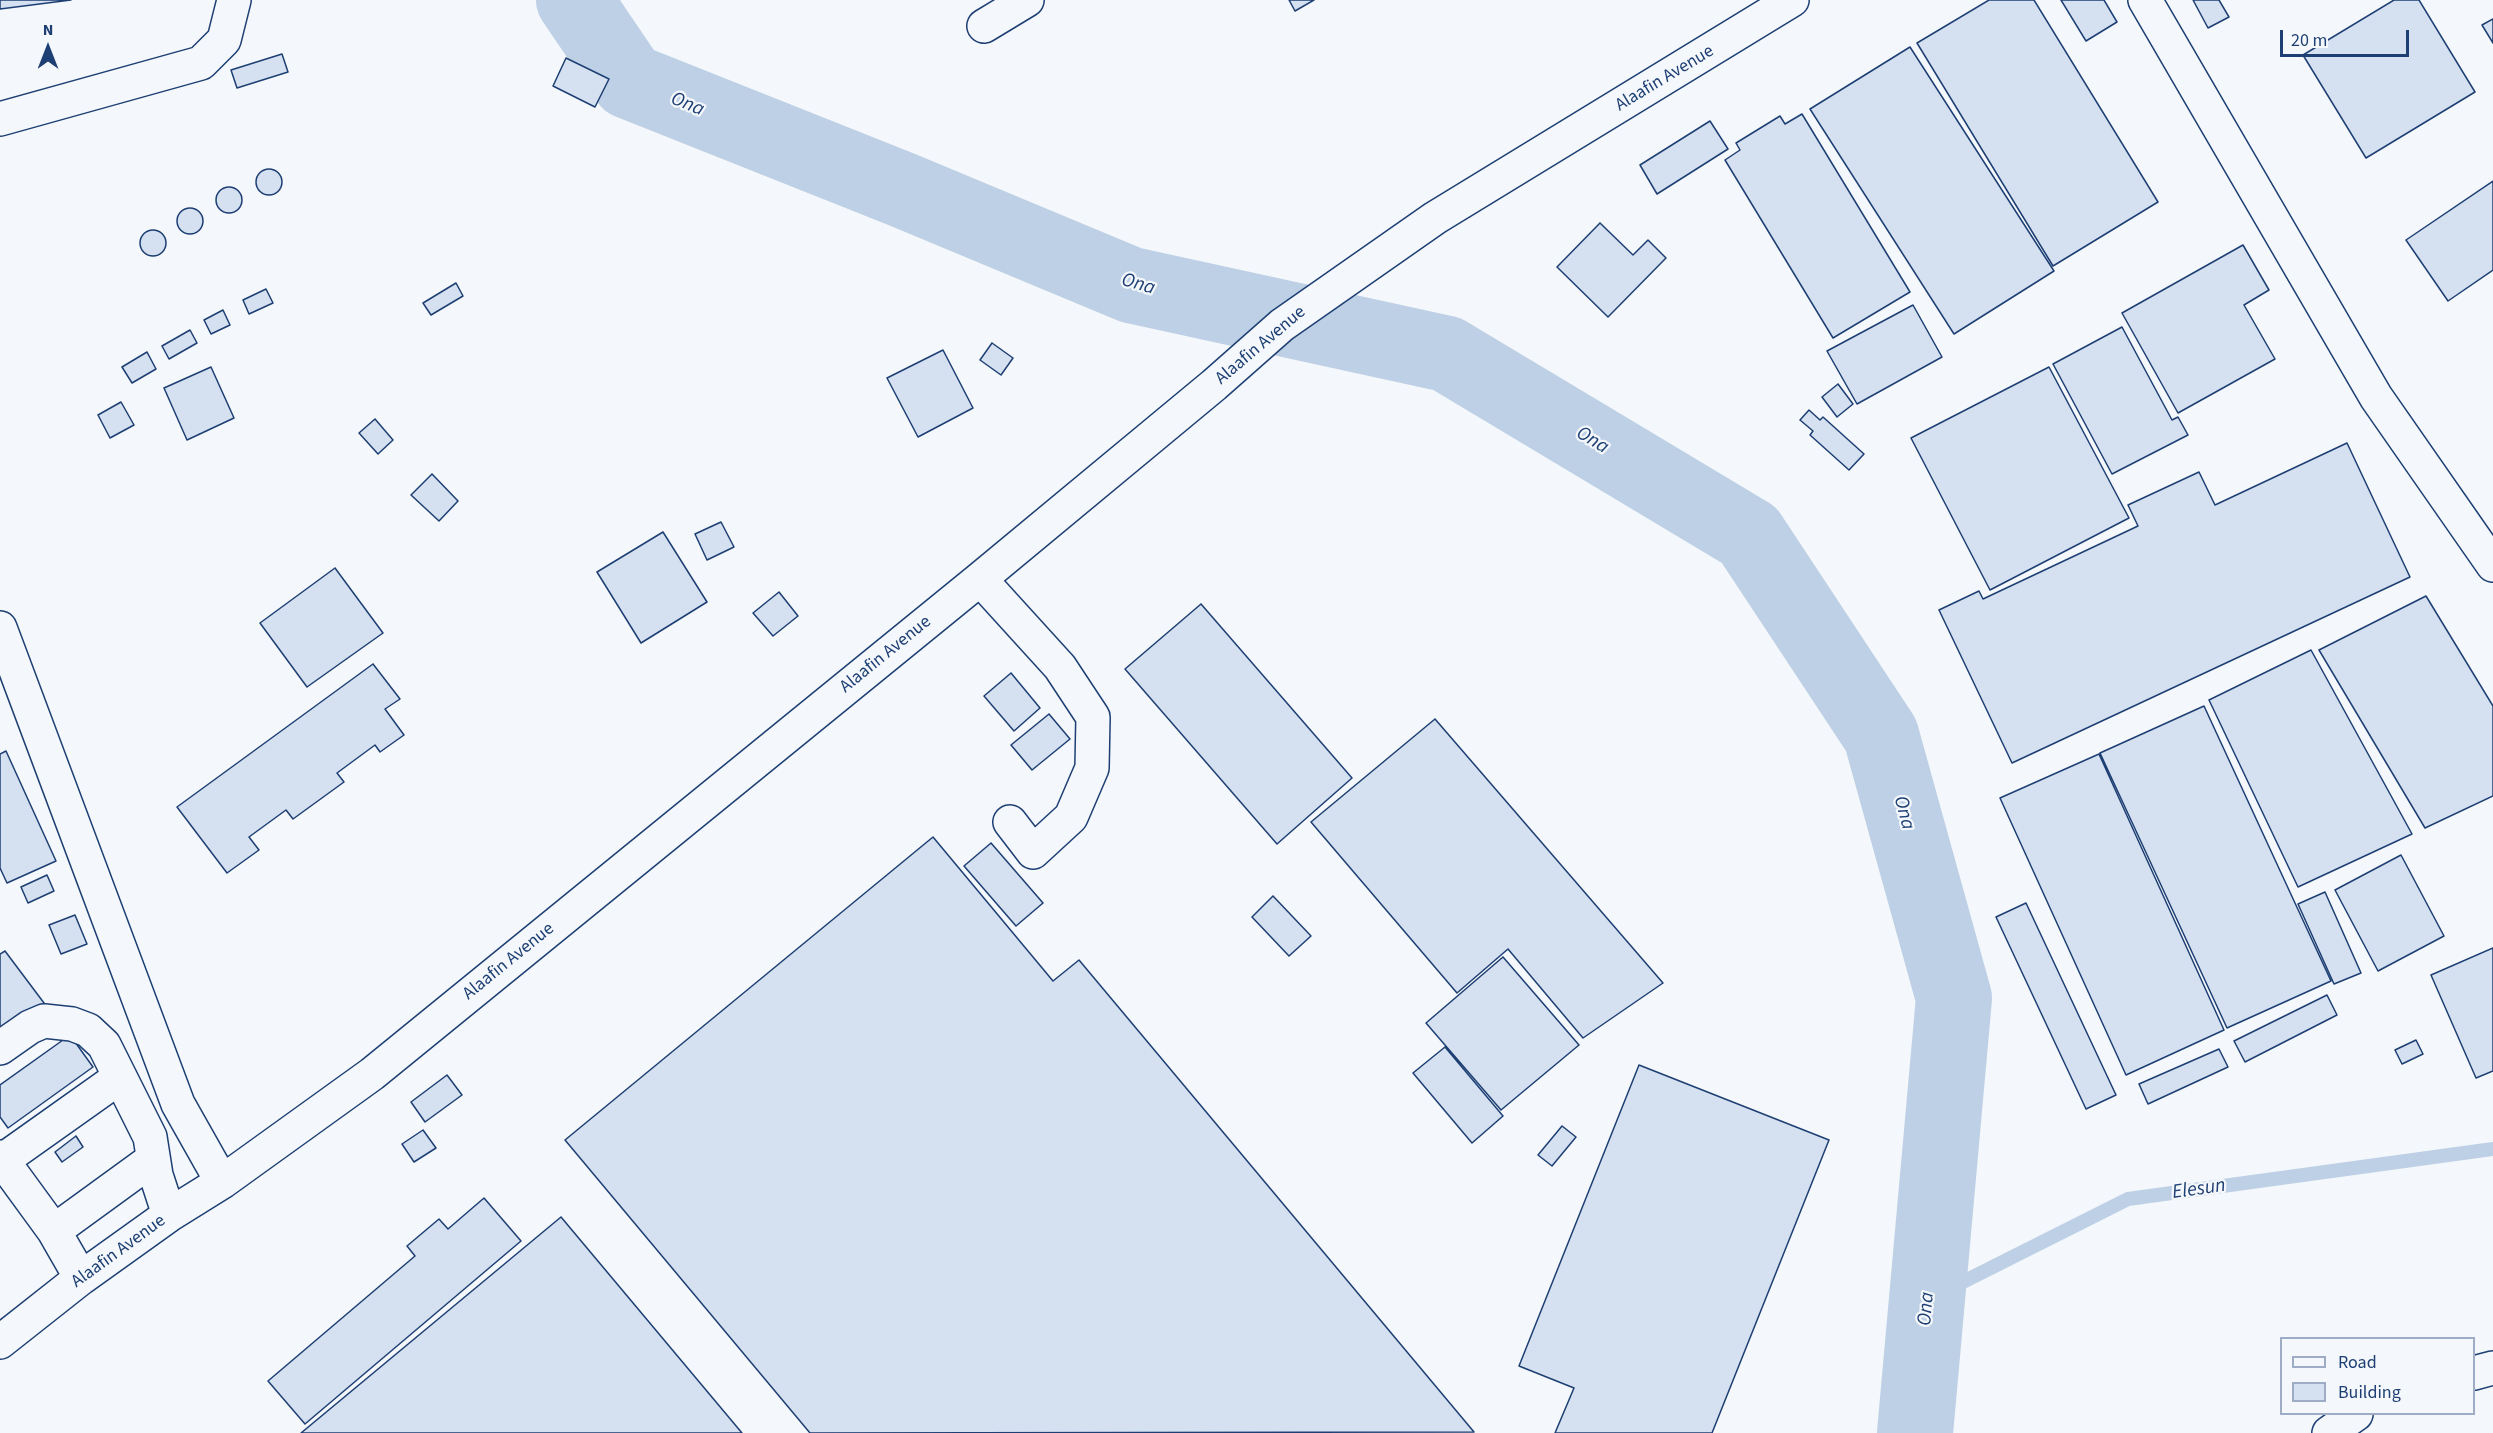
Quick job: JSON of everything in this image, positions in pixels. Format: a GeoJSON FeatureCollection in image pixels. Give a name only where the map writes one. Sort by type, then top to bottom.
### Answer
{"type":"FeatureCollection","features":[{"type":"Feature","properties":{"kind":"street"},"geometry":{"type":"LineString","coordinates":[[0,119],[201,63],[224,40],[234,0]]}},
{"type":"Feature","properties":{"kind":"street"},"geometry":{"type":"LineString","coordinates":[[984,26],[1027,0]]}},
{"type":"Feature","properties":{"kind":"street","name":"Alaafin Avenue"},"geometry":{"type":"LineString","coordinates":[[0,1342],[81,1278],[169,1215],[222,1182],[372,1074],[980,579],[1214,385],[1281,324],[1435,218],[1759,9],[1792,0]]}},
{"type":"Feature","properties":{"kind":"street"},"geometry":{"type":"LineString","coordinates":[[2145,0],[2376,397],[2493,565]]}},
{"type":"Feature","properties":{"kind":"street"},"geometry":{"type":"LineString","coordinates":[[980,579],[1060,667],[1093,717],[1092,768],[1071,817],[1033,852],[1010,822]]}},
{"type":"Feature","properties":{"kind":"street"},"geometry":{"type":"LineString","coordinates":[[0,628],[178,1104],[222,1182]]}},
{"type":"Feature","properties":{"kind":"street"},"geometry":{"type":"LineString","coordinates":[[0,1048],[30,1027],[44,1021],[72,1024],[88,1030],[104,1045],[150,1137],[153,1159],[169,1215]]}},
{"type":"Feature","properties":{"kind":"street"},"geometry":{"type":"LineString","coordinates":[[81,1278],[54,1231],[1,1159],[120,1077]]}},
{"type":"Feature","properties":{"kind":"street"},"geometry":{"type":"LineString","coordinates":[[54,1231],[153,1159]]}},
{"type":"Feature","properties":{"kind":"street"},"geometry":{"type":"LineString","coordinates":[[2475,1373],[2493,1368]]}},
{"type":"Feature","properties":{"kind":"street"},"geometry":{"type":"LineString","coordinates":[[2329,1433],[2353,1415]]}},
{"type":"Feature","properties":{"kind":"building"},"geometry":{"type":"Polygon","coordinates":[[[0,0],[71,0],[0,9],[0,0]]]}},
{"type":"Feature","properties":{"kind":"building"},"geometry":{"type":"Polygon","coordinates":[[[1289,0],[1314,0],[1295,11],[1289,0]]]}},
{"type":"Feature","properties":{"kind":"building"},"geometry":{"type":"Polygon","coordinates":[[[1989,0],[2034,0],[2158,202],[2053,266],[1917,43],[1989,0]]]}},
{"type":"Feature","properties":{"kind":"building"},"geometry":{"type":"Polygon","coordinates":[[[2061,0],[2104,0],[2117,22],[2086,41],[2061,0]]]}},
{"type":"Feature","properties":{"kind":"building"},"geometry":{"type":"Polygon","coordinates":[[[2193,0],[2219,0],[2229,17],[2208,28],[2193,0]]]}},
{"type":"Feature","properties":{"kind":"building"},"geometry":{"type":"Polygon","coordinates":[[[2394,0],[2419,0],[2475,92],[2366,158],[2303,55],[2394,0]]]}},
{"type":"Feature","properties":{"kind":"building"},"geometry":{"type":"Polygon","coordinates":[[[2493,19],[2493,43],[2482,25],[2493,19]]]}},
{"type":"Feature","properties":{"kind":"building"},"geometry":{"type":"Polygon","coordinates":[[[1910,47],[2054,271],[1954,334],[1810,109],[1910,47]]]}},
{"type":"Feature","properties":{"kind":"building"},"geometry":{"type":"Polygon","coordinates":[[[282,54],[288,72],[237,88],[231,70],[282,54]]]}},
{"type":"Feature","properties":{"kind":"building"},"geometry":{"type":"Polygon","coordinates":[[[566,58],[609,79],[595,107],[553,86],[566,58]]]}},
{"type":"Feature","properties":{"kind":"building"},"geometry":{"type":"Polygon","coordinates":[[[1802,114],[1910,292],[1833,338],[1725,160],[1740,150],[1736,143],[1780,116],[1785,124],[1802,114]]]}},
{"type":"Feature","properties":{"kind":"building"},"geometry":{"type":"Polygon","coordinates":[[[1710,121],[1728,149],[1657,194],[1640,165],[1710,121]]]}},
{"type":"Feature","properties":{"kind":"building"},"geometry":{"type":"Polygon","coordinates":[[[269,169],[278,173],[282,182],[278,191],[269,195],[260,191],[256,182],[260,173],[269,169]]]}},
{"type":"Feature","properties":{"kind":"building"},"geometry":{"type":"Polygon","coordinates":[[[2493,181],[2493,270],[2448,301],[2406,240],[2493,181]]]}},
{"type":"Feature","properties":{"kind":"building"},"geometry":{"type":"Polygon","coordinates":[[[229,187],[238,191],[242,200],[238,209],[229,213],[220,209],[216,200],[220,191],[229,187]]]}},
{"type":"Feature","properties":{"kind":"building"},"geometry":{"type":"Polygon","coordinates":[[[190,208],[199,212],[203,221],[199,230],[190,234],[181,230],[177,221],[181,212],[190,208]]]}},
{"type":"Feature","properties":{"kind":"building"},"geometry":{"type":"Polygon","coordinates":[[[1600,223],[1633,255],[1648,240],[1666,258],[1608,317],[1557,267],[1600,223]]]}},
{"type":"Feature","properties":{"kind":"building"},"geometry":{"type":"Polygon","coordinates":[[[153,230],[162,234],[166,243],[162,252],[153,256],[144,252],[140,243],[144,234],[153,230]]]}},
{"type":"Feature","properties":{"kind":"building"},"geometry":{"type":"Polygon","coordinates":[[[2243,245],[2269,290],[2244,305],[2275,359],[2178,413],[2122,313],[2243,245]]]}},
{"type":"Feature","properties":{"kind":"building"},"geometry":{"type":"Polygon","coordinates":[[[456,283],[463,296],[431,315],[423,303],[456,283]]]}},
{"type":"Feature","properties":{"kind":"building"},"geometry":{"type":"Polygon","coordinates":[[[266,289],[273,303],[249,314],[243,300],[266,289]]]}},
{"type":"Feature","properties":{"kind":"building"},"geometry":{"type":"Polygon","coordinates":[[[1913,305],[1942,357],[1857,404],[1827,351],[1913,305]]]}},
{"type":"Feature","properties":{"kind":"building"},"geometry":{"type":"Polygon","coordinates":[[[223,310],[230,325],[211,334],[204,320],[223,310]]]}},
{"type":"Feature","properties":{"kind":"building"},"geometry":{"type":"Polygon","coordinates":[[[2122,327],[2172,420],[2178,417],[2188,435],[2112,474],[2053,364],[2122,327]]]}},
{"type":"Feature","properties":{"kind":"building"},"geometry":{"type":"Polygon","coordinates":[[[190,330],[197,343],[169,359],[162,346],[190,330]]]}},
{"type":"Feature","properties":{"kind":"building"},"geometry":{"type":"Polygon","coordinates":[[[992,343],[1013,358],[1001,375],[980,360],[992,343]]]}},
{"type":"Feature","properties":{"kind":"building"},"geometry":{"type":"Polygon","coordinates":[[[943,350],[973,408],[918,437],[887,378],[943,350]]]}},
{"type":"Feature","properties":{"kind":"building"},"geometry":{"type":"Polygon","coordinates":[[[147,352],[156,369],[132,383],[122,367],[147,352]]]}},
{"type":"Feature","properties":{"kind":"building"},"geometry":{"type":"Polygon","coordinates":[[[211,367],[234,418],[187,440],[164,388],[211,367]]]}},
{"type":"Feature","properties":{"kind":"building"},"geometry":{"type":"Polygon","coordinates":[[[2049,367],[2129,518],[1990,590],[1911,438],[2049,367]]]}},
{"type":"Feature","properties":{"kind":"building"},"geometry":{"type":"Polygon","coordinates":[[[1838,384],[1853,404],[1837,417],[1822,397],[1838,384]]]}},
{"type":"Feature","properties":{"kind":"building"},"geometry":{"type":"Polygon","coordinates":[[[121,402],[134,425],[110,438],[98,415],[121,402]]]}},
{"type":"Feature","properties":{"kind":"building"},"geometry":{"type":"Polygon","coordinates":[[[1809,410],[1820,420],[1823,417],[1864,454],[1849,470],[1810,435],[1813,431],[1800,420],[1809,410]]]}},
{"type":"Feature","properties":{"kind":"building"},"geometry":{"type":"Polygon","coordinates":[[[375,419],[393,440],[378,454],[359,433],[375,419]]]}},
{"type":"Feature","properties":{"kind":"building"},"geometry":{"type":"Polygon","coordinates":[[[2347,443],[2410,577],[2012,763],[1939,610],[1979,591],[1983,599],[2138,526],[2128,505],[2199,472],[2215,505],[2347,443]]]}},
{"type":"Feature","properties":{"kind":"building"},"geometry":{"type":"Polygon","coordinates":[[[432,474],[458,501],[439,521],[411,495],[432,474]]]}},
{"type":"Feature","properties":{"kind":"building"},"geometry":{"type":"Polygon","coordinates":[[[721,522],[734,547],[707,560],[695,534],[721,522]]]}},
{"type":"Feature","properties":{"kind":"building"},"geometry":{"type":"Polygon","coordinates":[[[663,532],[707,602],[641,643],[597,572],[663,532]]]}},
{"type":"Feature","properties":{"kind":"building"},"geometry":{"type":"Polygon","coordinates":[[[335,568],[383,633],[307,687],[260,623],[335,568]]]}},
{"type":"Feature","properties":{"kind":"building"},"geometry":{"type":"Polygon","coordinates":[[[779,592],[798,616],[773,636],[753,613],[779,592]]]}},
{"type":"Feature","properties":{"kind":"building"},"geometry":{"type":"Polygon","coordinates":[[[2426,596],[2493,706],[2493,796],[2425,828],[2319,650],[2426,596]]]}},
{"type":"Feature","properties":{"kind":"building"},"geometry":{"type":"Polygon","coordinates":[[[1201,604],[1352,778],[1277,844],[1125,669],[1201,604]]]}},
{"type":"Feature","properties":{"kind":"building"},"geometry":{"type":"Polygon","coordinates":[[[2311,650],[2412,834],[2298,887],[2209,700],[2311,650]]]}},
{"type":"Feature","properties":{"kind":"building"},"geometry":{"type":"Polygon","coordinates":[[[373,664],[400,699],[385,709],[404,735],[380,752],[375,745],[337,773],[344,782],[293,819],[286,810],[249,837],[259,850],[227,873],[177,807],[373,664]]]}},
{"type":"Feature","properties":{"kind":"building"},"geometry":{"type":"Polygon","coordinates":[[[1011,673],[1040,708],[1014,731],[984,696],[1011,673]]]}},
{"type":"Feature","properties":{"kind":"building"},"geometry":{"type":"Polygon","coordinates":[[[2204,706],[2331,981],[2227,1028],[2100,753],[2204,706]]]}},
{"type":"Feature","properties":{"kind":"building"},"geometry":{"type":"Polygon","coordinates":[[[1049,714],[1070,739],[1032,770],[1011,745],[1049,714]]]}},
{"type":"Feature","properties":{"kind":"building"},"geometry":{"type":"Polygon","coordinates":[[[1435,719],[1663,983],[1583,1038],[1508,949],[1457,993],[1311,822],[1435,719]]]}},
{"type":"Feature","properties":{"kind":"building"},"geometry":{"type":"Polygon","coordinates":[[[6,751],[56,861],[7,883],[0,868],[0,754],[6,751]]]}},
{"type":"Feature","properties":{"kind":"building"},"geometry":{"type":"Polygon","coordinates":[[[2099,754],[2224,1030],[2126,1075],[2000,798],[2099,754]]]}},
{"type":"Feature","properties":{"kind":"building"},"geometry":{"type":"Polygon","coordinates":[[[933,837],[1053,981],[1079,960],[1474,1432],[810,1433],[565,1140],[933,837]]]}},
{"type":"Feature","properties":{"kind":"building"},"geometry":{"type":"Polygon","coordinates":[[[991,843],[1043,903],[1016,926],[964,866],[991,843]]]}},
{"type":"Feature","properties":{"kind":"building"},"geometry":{"type":"Polygon","coordinates":[[[2401,855],[2444,936],[2378,971],[2335,890],[2401,855]]]}},
{"type":"Feature","properties":{"kind":"building"},"geometry":{"type":"Polygon","coordinates":[[[47,875],[54,891],[28,903],[21,887],[47,875]]]}},
{"type":"Feature","properties":{"kind":"building"},"geometry":{"type":"Polygon","coordinates":[[[2325,892],[2361,973],[2334,984],[2298,904],[2325,892]]]}},
{"type":"Feature","properties":{"kind":"building"},"geometry":{"type":"Polygon","coordinates":[[[1273,896],[1311,936],[1289,956],[1252,917],[1273,896]]]}},
{"type":"Feature","properties":{"kind":"building"},"geometry":{"type":"Polygon","coordinates":[[[2026,903],[2116,1095],[2086,1109],[1996,917],[2026,903]]]}},
{"type":"Feature","properties":{"kind":"building"},"geometry":{"type":"Polygon","coordinates":[[[75,915],[87,944],[61,954],[49,925],[75,915]]]}},
{"type":"Feature","properties":{"kind":"building"},"geometry":{"type":"Polygon","coordinates":[[[2493,948],[2493,1071],[2476,1078],[2431,975],[2493,948]]]}},
{"type":"Feature","properties":{"kind":"building"},"geometry":{"type":"Polygon","coordinates":[[[5,951],[47,1007],[0,1041],[0,954],[5,951]]]}},
{"type":"Feature","properties":{"kind":"building"},"geometry":{"type":"Polygon","coordinates":[[[1503,957],[1579,1045],[1501,1110],[1426,1023],[1503,957]]]}},
{"type":"Feature","properties":{"kind":"building"},"geometry":{"type":"Polygon","coordinates":[[[2327,995],[2337,1015],[2245,1062],[2234,1041],[2327,995]]]}},
{"type":"Feature","properties":{"kind":"building"},"geometry":{"type":"Polygon","coordinates":[[[70,1035],[93,1067],[8,1128],[0,1117],[0,1085],[70,1035]]]}},
{"type":"Feature","properties":{"kind":"building"},"geometry":{"type":"Polygon","coordinates":[[[2416,1040],[2423,1054],[2402,1064],[2395,1050],[2416,1040]]]}},
{"type":"Feature","properties":{"kind":"building"},"geometry":{"type":"Polygon","coordinates":[[[1445,1047],[1503,1116],[1472,1143],[1413,1073],[1445,1047]]]}},
{"type":"Feature","properties":{"kind":"building"},"geometry":{"type":"Polygon","coordinates":[[[2219,1049],[2228,1067],[2148,1104],[2139,1084],[2219,1049]]]}},
{"type":"Feature","properties":{"kind":"building"},"geometry":{"type":"Polygon","coordinates":[[[1639,1065],[1829,1140],[1712,1433],[1555,1433],[1574,1388],[1519,1366],[1639,1065]]]}},
{"type":"Feature","properties":{"kind":"building"},"geometry":{"type":"Polygon","coordinates":[[[447,1075],[462,1095],[425,1122],[411,1102],[447,1075]]]}},
{"type":"Feature","properties":{"kind":"building"},"geometry":{"type":"Polygon","coordinates":[[[1562,1126],[1576,1137],[1552,1166],[1538,1155],[1562,1126]]]}},
{"type":"Feature","properties":{"kind":"building"},"geometry":{"type":"Polygon","coordinates":[[[423,1130],[436,1148],[414,1162],[402,1144],[423,1130]]]}},
{"type":"Feature","properties":{"kind":"building"},"geometry":{"type":"Polygon","coordinates":[[[76,1136],[83,1147],[62,1162],[55,1152],[76,1136]]]}},
{"type":"Feature","properties":{"kind":"building"},"geometry":{"type":"Polygon","coordinates":[[[484,1198],[521,1241],[305,1424],[268,1381],[415,1256],[407,1246],[439,1219],[448,1229],[484,1198]]]}},
{"type":"Feature","properties":{"kind":"building"},"geometry":{"type":"Polygon","coordinates":[[[561,1217],[742,1433],[301,1433],[561,1217]]]}},
{"type":"Feature","properties":{"kind":"waterway","name":"Ona"},"geometry":{"type":"LineString","coordinates":[[574,0],[629,81],[903,190],[1131,285],[1447,354],[1749,535],[1881,735],[1954,998],[1915,1433]]}},
{"type":"Feature","properties":{"kind":"waterway","name":"Elesun"},"geometry":{"type":"LineString","coordinates":[[1927,1300],[2128,1199],[2493,1149]]}}]}
